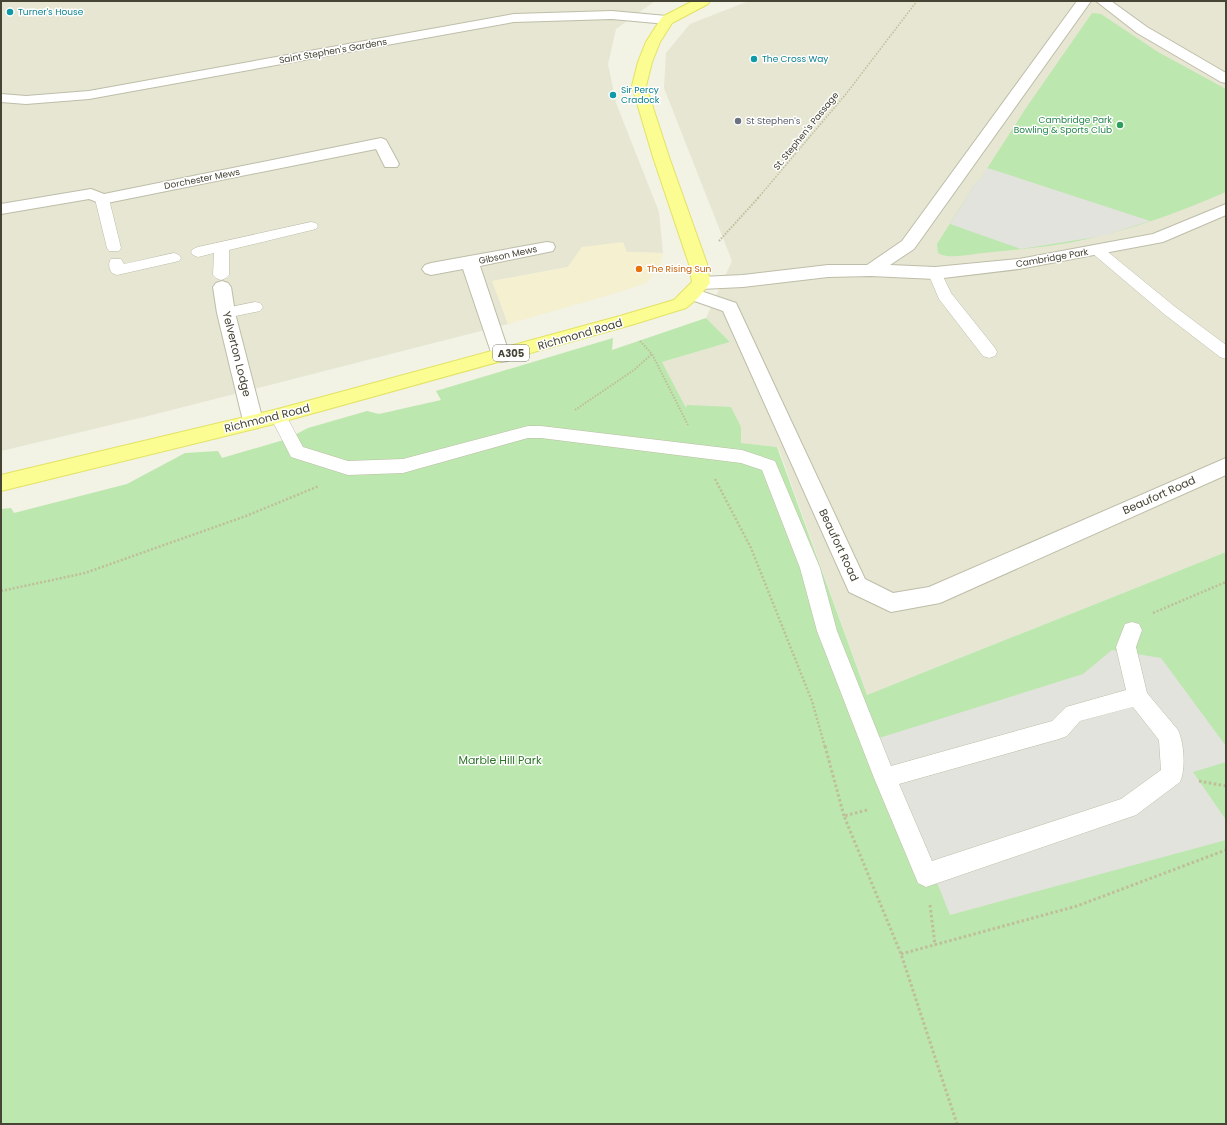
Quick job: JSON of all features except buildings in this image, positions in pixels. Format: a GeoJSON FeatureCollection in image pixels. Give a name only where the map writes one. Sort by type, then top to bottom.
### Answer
{"type":"FeatureCollection","features":[{"type":"Feature","properties":{"kind":"main road"},"geometry":{"type":"LineString","coordinates":[[697,289],[698,264],[661,157],[639,86],[645,62],[653,42],[667,20],[703,1]]}},
{"type":"Feature","properties":{"kind":"main road","name":"Richmond Road"},"geometry":{"type":"LineString","coordinates":[[1,483],[278,416],[501,356],[680,304],[697,289]]}},
{"type":"Feature","properties":{"kind":"street"},"geometry":{"type":"LineString","coordinates":[[871,270],[908,245],[1084,1]]}},
{"type":"Feature","properties":{"kind":"street"},"geometry":{"type":"LineString","coordinates":[[1103,1],[1142,30],[1226,79]]}},
{"type":"Feature","properties":{"kind":"street","name":"Saint Stephen's Gardens"},"geometry":{"type":"LineString","coordinates":[[1,98],[26,100],[89,95],[514,18],[612,15],[667,20]]}},
{"type":"Feature","properties":{"kind":"street","name":"Dorchester Mews"},"geometry":{"type":"LineString","coordinates":[[1,209],[91,194],[102,199],[381,143],[391,164]]}},
{"type":"Feature","properties":{"kind":"street","name":"Cambridge Park"},"geometry":{"type":"LineString","coordinates":[[697,289],[743,281],[828,271],[871,270],[935,273],[1019,264],[1157,238],[1226,209]]}},
{"type":"Feature","properties":{"kind":"street","name":"Gibson Mews"},"geometry":{"type":"LineString","coordinates":[[431,269],[470,263],[547,247]]}},
{"type":"Feature","properties":{"kind":"street","name":"Gibson Mews"},"geometry":{"type":"LineString","coordinates":[[470,263],[501,356]]}},
{"type":"Feature","properties":{"kind":"street","name":"Yelverton Lodge"},"geometry":{"type":"LineString","coordinates":[[221,281],[226,313],[253,421]]}},
{"type":"Feature","properties":{"kind":"street","name":"Beaufort Road"},"geometry":{"type":"LineString","coordinates":[[697,289],[730,308],[857,585],[891,603],[932,596],[1226,466]]}},
{"type":"Feature","properties":{"kind":"lane"},"geometry":{"type":"LineString","coordinates":[[102,199],[117,270],[174,258]]}},
{"type":"Feature","properties":{"kind":"lane"},"geometry":{"type":"LineString","coordinates":[[198,252],[311,226]]}},
{"type":"Feature","properties":{"kind":"lane"},"geometry":{"type":"LineString","coordinates":[[221,281],[222,247]]}},
{"type":"Feature","properties":{"kind":"lane"},"geometry":{"type":"LineString","coordinates":[[1097,250],[1169,310],[1226,353]]}},
{"type":"Feature","properties":{"kind":"lane"},"geometry":{"type":"LineString","coordinates":[[935,273],[944,295],[989,352]]}},
{"type":"Feature","properties":{"kind":"lane"},"geometry":{"type":"LineString","coordinates":[[226,313],[255,308]]}},
{"type":"Feature","properties":{"kind":"lane"},"geometry":{"type":"LineString","coordinates":[[278,416],[297,452],[348,468],[403,466],[528,432],[541,432],[742,457],[769,466],[810,568],[827,631],[895,804],[926,875],[1128,807],[1172,776],[1170,737],[1138,698],[1126,647],[1132,630]]}},
{"type":"Feature","properties":{"kind":"lane"},"geometry":{"type":"LineString","coordinates":[[885,778],[1059,729],[1073,714],[1120,700],[1138,698]]}},
{"type":"Feature","properties":{"kind":"path","name":"St. Stephen's Passage"},"geometry":{"type":"LineString","coordinates":[[698,264],[771,186],[882,49],[917,1]]}},
{"type":"Feature","properties":{"kind":"path"},"geometry":{"type":"LineString","coordinates":[[625,321],[638,340],[652,354],[750,548],[812,701],[844,816],[901,954],[958,1124]]}},
{"type":"Feature","properties":{"kind":"path"},"geometry":{"type":"LineString","coordinates":[[541,432],[634,370],[652,354]]}},
{"type":"Feature","properties":{"kind":"path"},"geometry":{"type":"LineString","coordinates":[[1,591],[85,573],[231,521],[334,480],[348,468]]}},
{"type":"Feature","properties":{"kind":"path"},"geometry":{"type":"LineString","coordinates":[[1132,630],[1153,613],[1226,582]]}},
{"type":"Feature","properties":{"kind":"path"},"geometry":{"type":"LineString","coordinates":[[844,816],[895,804]]}},
{"type":"Feature","properties":{"kind":"path"},"geometry":{"type":"LineString","coordinates":[[901,954],[1077,906],[1226,850]]}},
{"type":"Feature","properties":{"kind":"path"},"geometry":{"type":"LineString","coordinates":[[926,875],[935,945]]}},
{"type":"Feature","properties":{"kind":"shaded area"},"geometry":{"type":"Polygon","coordinates":[[[1,1],[655,1],[616,29],[608,64],[616,103],[659,212],[663,253],[626,252],[582,247],[568,267],[493,281],[508,324],[148,416],[1,451],[1,1]]]}},
{"type":"Feature","properties":{"kind":"shaded area"},"geometry":{"type":"Polygon","coordinates":[[[749,1],[1226,1],[1226,552],[867,695],[778,447],[702,439],[662,362],[730,342],[706,318],[732,261],[664,88],[666,53],[690,24],[749,1]]]}},
{"type":"Feature","properties":{"kind":"shaded area"},"geometry":{"type":"Polygon","coordinates":[[[987,168],[1150,221],[1102,236],[1021,249],[950,224],[987,168]]]}},
{"type":"Feature","properties":{"kind":"shaded area"},"geometry":{"type":"Polygon","coordinates":[[[623,242],[627,252],[663,253],[660,266],[646,283],[508,324],[492,281],[568,267],[582,247],[623,242]]]}},
{"type":"Feature","properties":{"kind":"shaded area"},"geometry":{"type":"Polygon","coordinates":[[[1112,650],[1161,658],[1226,746],[1226,762],[1193,772],[1226,820],[1226,840],[950,915],[879,738],[1083,674],[1112,650]]]}},
{"type":"Feature","properties":{"kind":"green space","name":"Cambridge Park Bowling & Sports Club"},"geometry":{"type":"Polygon","coordinates":[[[1092,13],[1101,14],[1158,52],[1226,89],[1226,192],[1150,221],[1088,239],[1043,247],[960,256],[948,256],[938,253],[937,244],[977,181],[979,181],[1026,108],[1092,13]]]}},
{"type":"Feature","properties":{"kind":"green space","name":"Marble Hill Park"},"geometry":{"type":"Polygon","coordinates":[[[706,318],[730,342],[662,362],[686,408],[687,405],[731,407],[741,427],[741,443],[777,447],[867,695],[1226,552],[1226,1124],[1,1124],[1,509],[11,508],[14,513],[127,484],[185,453],[218,451],[222,458],[287,439],[308,428],[367,411],[379,414],[441,400],[436,391],[613,338],[612,350],[706,318]]]}},
{"type":"Feature","properties":{"kind":"place","name":"Turner's House"},"geometry":{"type":"Point","coordinates":[10,12]}},
{"type":"Feature","properties":{"kind":"place","name":"The Cross Way"},"geometry":{"type":"Point","coordinates":[754,59]}},
{"type":"Feature","properties":{"kind":"place","name":"Sir Percy Cradock"},"geometry":{"type":"Point","coordinates":[613,95]}},
{"type":"Feature","properties":{"kind":"place","name":"St Stephen's"},"geometry":{"type":"Point","coordinates":[738,121]}},
{"type":"Feature","properties":{"kind":"place","name":"Cambridge Park Bowling & Sports Club"},"geometry":{"type":"Point","coordinates":[1120,125]}},
{"type":"Feature","properties":{"kind":"place","name":"The Rising Sun"},"geometry":{"type":"Point","coordinates":[639,269]}}]}
